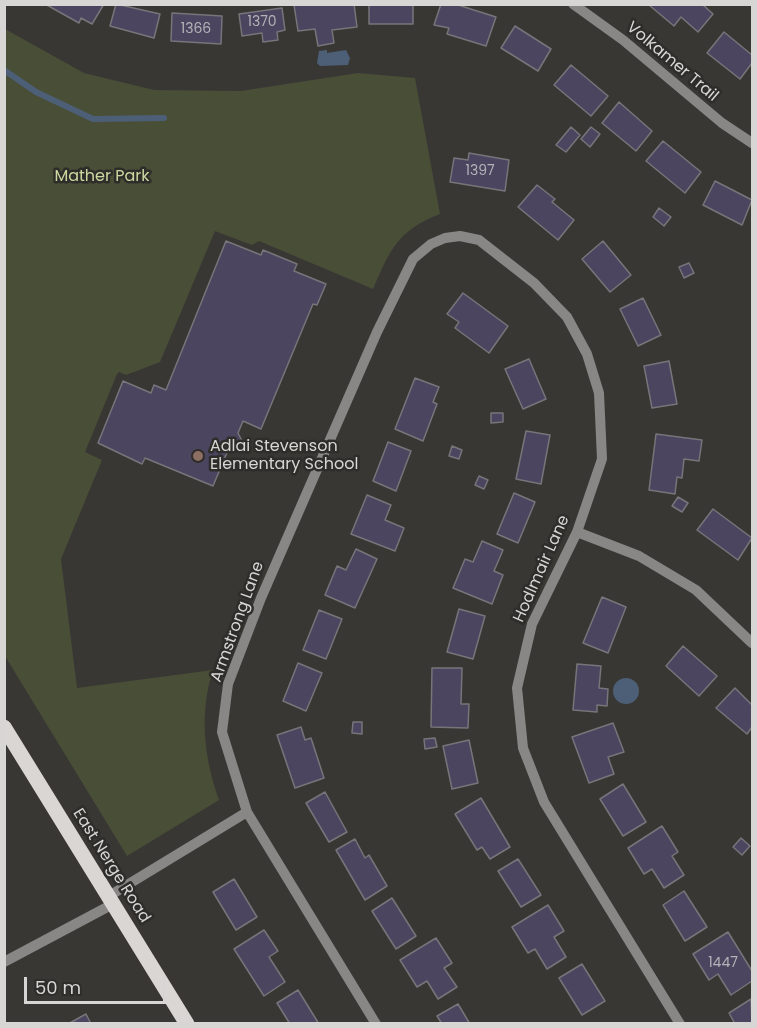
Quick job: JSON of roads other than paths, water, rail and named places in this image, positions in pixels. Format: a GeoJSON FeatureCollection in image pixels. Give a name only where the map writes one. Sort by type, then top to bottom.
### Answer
{"type":"FeatureCollection","features":[{"type":"Feature","properties":{"kind":"main road","name":"East Nerge Road"},"geometry":{"type":"LineString","coordinates":[[4,727],[187,1023]]}},
{"type":"Feature","properties":{"kind":"street","name":"Volkamer Trail"},"geometry":{"type":"LineString","coordinates":[[573,4],[623,40],[722,123],[753,143]]}},
{"type":"Feature","properties":{"kind":"street","name":"Hodlmair Lane"},"geometry":{"type":"LineString","coordinates":[[445,238],[460,237],[479,240],[534,283],[567,317],[587,354],[599,393],[602,459],[577,532],[532,624],[517,688],[523,748],[544,802],[680,1023]]}},
{"type":"Feature","properties":{"kind":"street","name":"Armstrong Lane"},"geometry":{"type":"LineString","coordinates":[[376,1023],[247,812],[222,732],[228,684],[261,598],[377,332],[413,259],[431,244],[445,238]]}},
{"type":"Feature","properties":{"kind":"street"},"geometry":{"type":"LineString","coordinates":[[577,532],[639,556],[696,590],[753,643]]}},
{"type":"Feature","properties":{"kind":"street"},"geometry":{"type":"LineString","coordinates":[[4,962],[111,900],[247,812]]}},
{"type":"Feature","properties":{"kind":"water"},"geometry":{"type":"Polygon","coordinates":[[[327,50],[327,53],[346,50],[350,58],[348,65],[320,66],[317,63],[319,51],[327,50]]]}},
{"type":"Feature","properties":{"kind":"water"},"geometry":{"type":"Polygon","coordinates":[[[626,678],[635,682],[639,691],[635,700],[626,704],[617,700],[613,691],[617,682],[626,678]]]}},
{"type":"Feature","properties":{"kind":"waterway"},"geometry":{"type":"LineString","coordinates":[[4,70],[36,92],[93,119],[164,118]]}},
{"type":"Feature","properties":{"kind":"place","name":"Adlai Stevenson Elementary School"},"geometry":{"type":"Point","coordinates":[198,456]}},
{"type":"Feature","properties":{"kind":"park label","name":"Mather Park"},"geometry":{"type":"Point","coordinates":[102,177]}}]}
